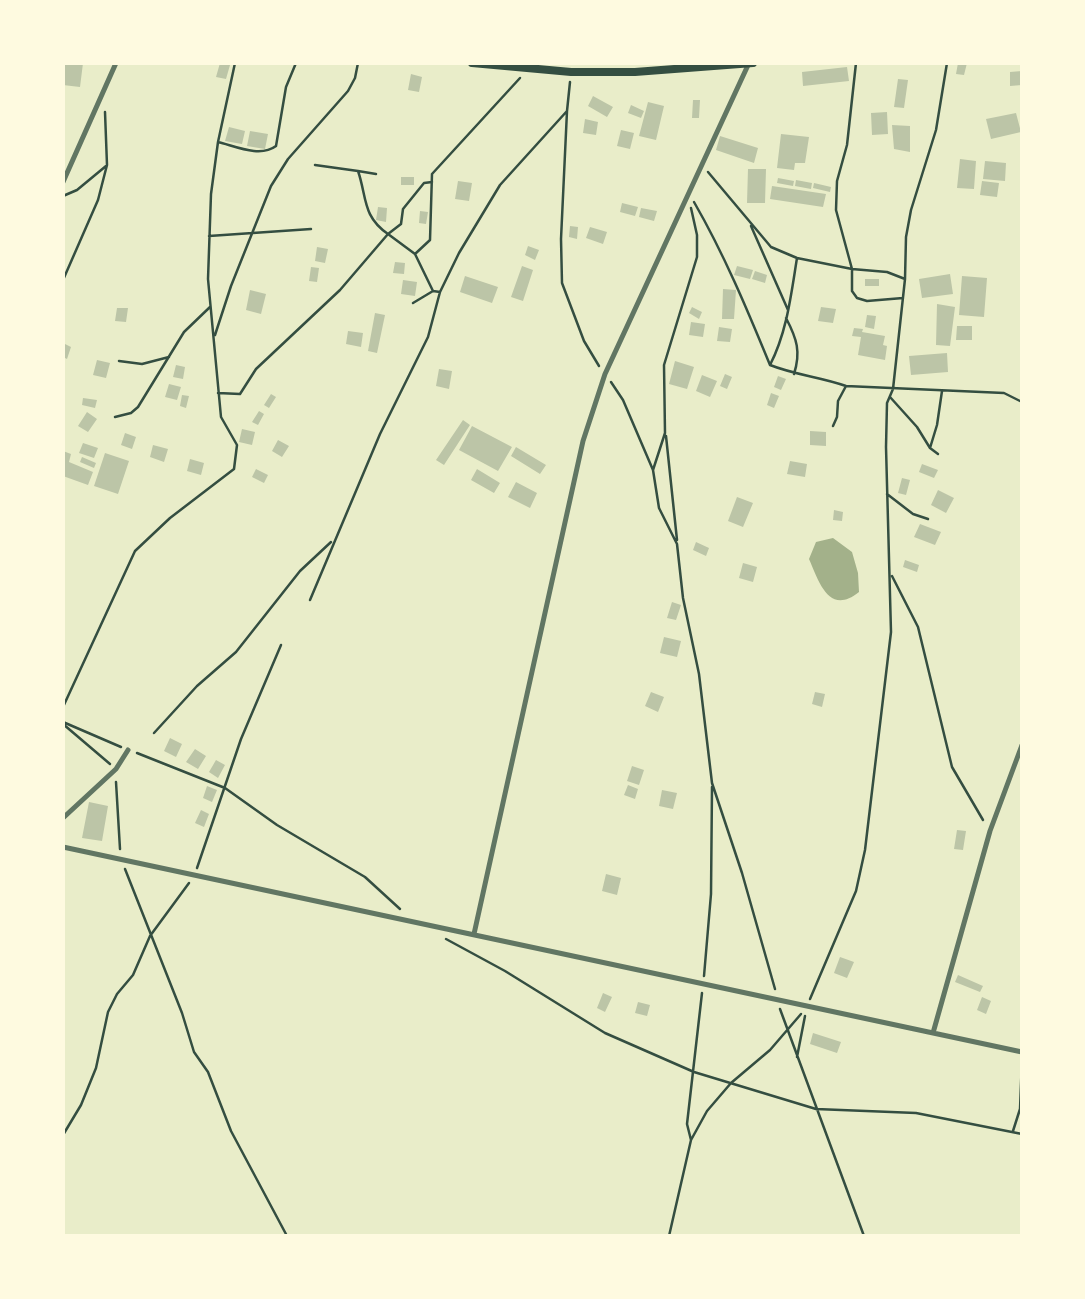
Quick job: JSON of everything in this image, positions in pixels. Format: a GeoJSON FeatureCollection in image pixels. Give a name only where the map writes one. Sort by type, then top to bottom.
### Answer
{"type":"FeatureCollection","features":[{"type":"Feature","properties":{"kind":"main road"},"geometry":{"type":"LineString","coordinates":[[472,63],[635,72],[750,63]]}},
{"type":"Feature","properties":{"kind":"street"},"geometry":{"type":"LineString","coordinates":[[63,182],[116,63]]}},
{"type":"Feature","properties":{"kind":"street"},"geometry":{"type":"LineString","coordinates":[[571,68],[578,63]]}},
{"type":"Feature","properties":{"kind":"street"},"geometry":{"type":"LineString","coordinates":[[474,934],[583,441],[605,374],[688,191],[750,63]]}},
{"type":"Feature","properties":{"kind":"street"},"geometry":{"type":"LineString","coordinates":[[933,1033],[990,831],[1022,745]]}},
{"type":"Feature","properties":{"kind":"street"},"geometry":{"type":"LineString","coordinates":[[63,818],[116,769],[128,750]]}},
{"type":"Feature","properties":{"kind":"street"},"geometry":{"type":"LineString","coordinates":[[63,847],[1022,1052]]}},
{"type":"Feature","properties":{"kind":"path"},"geometry":{"type":"LineString","coordinates":[[63,706],[135,551],[170,518],[234,469],[237,445],[221,417],[208,279],[209,236],[218,142],[235,63]]}},
{"type":"Feature","properties":{"kind":"path"},"geometry":{"type":"LineString","coordinates":[[218,142],[259,152],[270,151],[276,146],[286,87],[296,63]]}},
{"type":"Feature","properties":{"kind":"path"},"geometry":{"type":"LineString","coordinates":[[214,338],[231,286],[271,186],[282,168],[348,91],[355,78],[358,63]]}},
{"type":"Feature","properties":{"kind":"path"},"geometry":{"type":"LineString","coordinates":[[856,63],[853,105],[837,181],[836,210],[852,269],[852,290],[857,298],[867,301],[903,298]]}},
{"type":"Feature","properties":{"kind":"path"},"geometry":{"type":"LineString","coordinates":[[807,1006],[856,891],[865,850],[891,632],[887,403],[893,389],[905,279],[906,237],[911,210],[936,130],[947,63]]}},
{"type":"Feature","properties":{"kind":"path"},"geometry":{"type":"LineString","coordinates":[[415,254],[430,240],[432,174],[529,66]]}},
{"type":"Feature","properties":{"kind":"path"},"geometry":{"type":"LineString","coordinates":[[571,68],[561,239],[562,283],[584,341],[623,400],[653,470],[659,508],[677,544]]}},
{"type":"Feature","properties":{"kind":"path"},"geometry":{"type":"LineString","coordinates":[[63,280],[99,200],[107,165],[105,88]]}},
{"type":"Feature","properties":{"kind":"path"},"geometry":{"type":"LineString","coordinates":[[310,600],[380,434],[428,337],[440,292],[459,253],[500,185],[567,111]]}},
{"type":"Feature","properties":{"kind":"path"},"geometry":{"type":"LineString","coordinates":[[701,164],[771,247],[797,258],[852,269],[887,272],[905,279]]}},
{"type":"Feature","properties":{"kind":"path"},"geometry":{"type":"LineString","coordinates":[[63,196],[77,190],[107,165]]}},
{"type":"Feature","properties":{"kind":"path"},"geometry":{"type":"LineString","coordinates":[[315,165],[376,174]]}},
{"type":"Feature","properties":{"kind":"path"},"geometry":{"type":"LineString","coordinates":[[358,171],[367,211],[374,223],[415,254],[433,291]]}},
{"type":"Feature","properties":{"kind":"path"},"geometry":{"type":"LineString","coordinates":[[218,393],[240,394],[256,369],[340,290],[388,234],[401,224],[403,209],[424,183],[432,183]]}},
{"type":"Feature","properties":{"kind":"path"},"geometry":{"type":"LineString","coordinates":[[688,191],[737,286],[769,365],[794,374],[827,379],[846,386],[1004,393],[1022,402]]}},
{"type":"Feature","properties":{"kind":"path"},"geometry":{"type":"LineString","coordinates":[[688,191],[697,235],[697,257],[664,365],[665,433],[683,598],[699,674],[712,783],[711,894],[687,1124],[691,1140]]}},
{"type":"Feature","properties":{"kind":"path"},"geometry":{"type":"LineString","coordinates":[[750,223],[789,310]]}},
{"type":"Feature","properties":{"kind":"path"},"geometry":{"type":"LineString","coordinates":[[209,236],[310,229]]}},
{"type":"Feature","properties":{"kind":"path"},"geometry":{"type":"LineString","coordinates":[[769,365],[779,347],[789,310],[797,258]]}},
{"type":"Feature","properties":{"kind":"path"},"geometry":{"type":"LineString","coordinates":[[413,303],[433,291],[440,292]]}},
{"type":"Feature","properties":{"kind":"path"},"geometry":{"type":"LineString","coordinates":[[115,417],[131,414],[138,407],[184,332],[210,307]]}},
{"type":"Feature","properties":{"kind":"path"},"geometry":{"type":"LineString","coordinates":[[786,318],[797,339],[799,353],[794,374]]}},
{"type":"Feature","properties":{"kind":"path"},"geometry":{"type":"LineString","coordinates":[[119,362],[142,364],[169,357]]}},
{"type":"Feature","properties":{"kind":"path"},"geometry":{"type":"LineString","coordinates":[[833,426],[837,417],[838,401],[846,386]]}},
{"type":"Feature","properties":{"kind":"path"},"geometry":{"type":"LineString","coordinates":[[930,448],[942,391]]}},
{"type":"Feature","properties":{"kind":"path"},"geometry":{"type":"LineString","coordinates":[[890,397],[937,454]]}},
{"type":"Feature","properties":{"kind":"path"},"geometry":{"type":"LineString","coordinates":[[653,470],[665,433]]}},
{"type":"Feature","properties":{"kind":"path"},"geometry":{"type":"LineString","coordinates":[[887,494],[913,514],[928,519]]}},
{"type":"Feature","properties":{"kind":"path"},"geometry":{"type":"LineString","coordinates":[[154,733],[197,686],[236,652],[300,571],[334,540]]}},
{"type":"Feature","properties":{"kind":"path"},"geometry":{"type":"LineString","coordinates":[[891,573],[918,626],[952,767],[990,831]]}},
{"type":"Feature","properties":{"kind":"path"},"geometry":{"type":"LineString","coordinates":[[63,1135],[81,1105],[96,1068],[108,1012],[117,994],[133,975],[150,936],[195,874],[241,740],[281,645]]}},
{"type":"Feature","properties":{"kind":"path"},"geometry":{"type":"LineString","coordinates":[[63,723],[225,788],[277,825],[365,877],[413,921]]}},
{"type":"Feature","properties":{"kind":"path"},"geometry":{"type":"LineString","coordinates":[[63,723],[116,769],[121,859],[182,1013],[194,1052],[208,1072],[231,1130],[287,1235]]}},
{"type":"Feature","properties":{"kind":"path"},"geometry":{"type":"LineString","coordinates":[[712,783],[742,873],[786,1030],[864,1236]]}},
{"type":"Feature","properties":{"kind":"path"},"geometry":{"type":"LineString","coordinates":[[446,939],[505,971],[605,1033],[694,1072],[816,1109],[916,1113],[1022,1134]]}},
{"type":"Feature","properties":{"kind":"path"},"geometry":{"type":"LineString","coordinates":[[669,1236],[691,1140],[707,1111],[731,1083],[770,1050],[807,1006],[797,1058]]}},
{"type":"Feature","properties":{"kind":"path"},"geometry":{"type":"LineString","coordinates":[[1013,1131],[1020,1110],[1021,1059]]}},
{"type":"Feature","properties":{"kind":"shaded area"},"geometry":{"type":"Polygon","coordinates":[[[833,538],[852,552],[858,573],[859,592],[840,600],[826,593],[809,559],[816,542],[833,538]]]}},
{"type":"Feature","properties":{"kind":"building"},"geometry":{"type":"Polygon","coordinates":[[[63,63],[83,63],[80,87],[63,85],[63,63]]]}},
{"type":"Feature","properties":{"kind":"building"},"geometry":{"type":"Polygon","coordinates":[[[220,63],[230,65],[226,79],[216,77],[220,63]]]}},
{"type":"Feature","properties":{"kind":"building"},"geometry":{"type":"Polygon","coordinates":[[[958,63],[967,63],[964,75],[956,74],[958,63]]]}},
{"type":"Feature","properties":{"kind":"building"},"geometry":{"type":"Polygon","coordinates":[[[847,67],[849,81],[803,86],[802,72],[847,67]]]}},
{"type":"Feature","properties":{"kind":"building"},"geometry":{"type":"Polygon","coordinates":[[[1022,71],[1022,85],[1010,86],[1010,72],[1022,71]]]}},
{"type":"Feature","properties":{"kind":"building"},"geometry":{"type":"Polygon","coordinates":[[[411,74],[422,77],[419,92],[408,90],[411,74]]]}},
{"type":"Feature","properties":{"kind":"building"},"geometry":{"type":"Polygon","coordinates":[[[898,79],[908,80],[904,108],[894,107],[898,79]]]}},
{"type":"Feature","properties":{"kind":"building"},"geometry":{"type":"Polygon","coordinates":[[[593,96],[613,107],[607,117],[588,106],[593,96]]]}},
{"type":"Feature","properties":{"kind":"building"},"geometry":{"type":"Polygon","coordinates":[[[693,100],[700,100],[699,118],[692,118],[693,100]]]}},
{"type":"Feature","properties":{"kind":"building"},"geometry":{"type":"Polygon","coordinates":[[[648,102],[664,106],[656,140],[639,136],[648,102]]]}},
{"type":"Feature","properties":{"kind":"building"},"geometry":{"type":"Polygon","coordinates":[[[631,105],[644,111],[641,118],[628,113],[631,105]]]}},
{"type":"Feature","properties":{"kind":"building"},"geometry":{"type":"Polygon","coordinates":[[[887,112],[888,134],[872,135],[871,113],[887,112]]]}},
{"type":"Feature","properties":{"kind":"building"},"geometry":{"type":"Polygon","coordinates":[[[1016,113],[1021,132],[991,139],[986,119],[1016,113]]]}},
{"type":"Feature","properties":{"kind":"building"},"geometry":{"type":"Polygon","coordinates":[[[585,119],[598,122],[596,135],[583,133],[585,119]]]}},
{"type":"Feature","properties":{"kind":"building"},"geometry":{"type":"Polygon","coordinates":[[[892,125],[910,126],[910,152],[894,149],[892,125]]]}},
{"type":"Feature","properties":{"kind":"building"},"geometry":{"type":"Polygon","coordinates":[[[229,127],[245,131],[242,144],[225,141],[229,127]]]}},
{"type":"Feature","properties":{"kind":"building"},"geometry":{"type":"Polygon","coordinates":[[[621,130],[634,133],[630,149],[617,146],[621,130]]]}},
{"type":"Feature","properties":{"kind":"building"},"geometry":{"type":"Polygon","coordinates":[[[250,131],[268,134],[265,149],[247,146],[250,131]]]}},
{"type":"Feature","properties":{"kind":"building"},"geometry":{"type":"Polygon","coordinates":[[[781,134],[809,137],[805,163],[795,163],[794,170],[777,168],[781,134]]]}},
{"type":"Feature","properties":{"kind":"building"},"geometry":{"type":"Polygon","coordinates":[[[720,136],[758,148],[754,163],[716,150],[720,136]]]}},
{"type":"Feature","properties":{"kind":"building"},"geometry":{"type":"Polygon","coordinates":[[[960,159],[976,161],[974,189],[957,188],[960,159]]]}},
{"type":"Feature","properties":{"kind":"building"},"geometry":{"type":"Polygon","coordinates":[[[985,161],[1006,163],[1005,181],[983,179],[985,161]]]}},
{"type":"Feature","properties":{"kind":"building"},"geometry":{"type":"Polygon","coordinates":[[[748,169],[766,169],[765,203],[747,203],[748,169]]]}},
{"type":"Feature","properties":{"kind":"building"},"geometry":{"type":"Polygon","coordinates":[[[401,177],[414,177],[414,185],[401,185],[401,177]]]}},
{"type":"Feature","properties":{"kind":"building"},"geometry":{"type":"Polygon","coordinates":[[[778,178],[794,181],[793,186],[777,183],[778,178]]]}},
{"type":"Feature","properties":{"kind":"building"},"geometry":{"type":"Polygon","coordinates":[[[796,180],[812,183],[811,189],[795,186],[796,180]]]}},
{"type":"Feature","properties":{"kind":"building"},"geometry":{"type":"Polygon","coordinates":[[[458,181],[472,183],[469,201],[455,199],[458,181]]]}},
{"type":"Feature","properties":{"kind":"building"},"geometry":{"type":"Polygon","coordinates":[[[982,181],[999,183],[997,197],[980,195],[982,181]]]}},
{"type":"Feature","properties":{"kind":"building"},"geometry":{"type":"Polygon","coordinates":[[[814,183],[831,187],[830,192],[813,188],[814,183]]]}},
{"type":"Feature","properties":{"kind":"building"},"geometry":{"type":"Polygon","coordinates":[[[772,186],[826,194],[823,207],[770,199],[772,186]]]}},
{"type":"Feature","properties":{"kind":"building"},"geometry":{"type":"Polygon","coordinates":[[[622,203],[638,207],[635,216],[620,212],[622,203]]]}},
{"type":"Feature","properties":{"kind":"building"},"geometry":{"type":"Polygon","coordinates":[[[378,207],[387,208],[386,222],[376,220],[378,207]]]}},
{"type":"Feature","properties":{"kind":"building"},"geometry":{"type":"Polygon","coordinates":[[[641,208],[657,211],[654,221],[639,217],[641,208]]]}},
{"type":"Feature","properties":{"kind":"building"},"geometry":{"type":"Polygon","coordinates":[[[420,211],[428,212],[426,224],[419,223],[420,211]]]}},
{"type":"Feature","properties":{"kind":"building"},"geometry":{"type":"Polygon","coordinates":[[[570,226],[578,227],[577,239],[569,237],[570,226]]]}},
{"type":"Feature","properties":{"kind":"building"},"geometry":{"type":"Polygon","coordinates":[[[590,227],[607,232],[603,244],[586,238],[590,227]]]}},
{"type":"Feature","properties":{"kind":"building"},"geometry":{"type":"Polygon","coordinates":[[[528,246],[539,250],[535,260],[525,255],[528,246]]]}},
{"type":"Feature","properties":{"kind":"building"},"geometry":{"type":"Polygon","coordinates":[[[317,247],[328,249],[325,263],[315,261],[317,247]]]}},
{"type":"Feature","properties":{"kind":"building"},"geometry":{"type":"Polygon","coordinates":[[[395,262],[405,263],[404,274],[393,273],[395,262]]]}},
{"type":"Feature","properties":{"kind":"building"},"geometry":{"type":"Polygon","coordinates":[[[522,266],[533,270],[523,301],[511,297],[522,266]]]}},
{"type":"Feature","properties":{"kind":"building"},"geometry":{"type":"Polygon","coordinates":[[[737,266],[753,270],[750,279],[734,275],[737,266]]]}},
{"type":"Feature","properties":{"kind":"building"},"geometry":{"type":"Polygon","coordinates":[[[311,267],[319,268],[317,282],[309,281],[311,267]]]}},
{"type":"Feature","properties":{"kind":"building"},"geometry":{"type":"Polygon","coordinates":[[[755,271],[767,275],[765,283],[752,279],[755,271]]]}},
{"type":"Feature","properties":{"kind":"building"},"geometry":{"type":"Polygon","coordinates":[[[950,274],[953,294],[922,298],[919,279],[950,274]]]}},
{"type":"Feature","properties":{"kind":"building"},"geometry":{"type":"Polygon","coordinates":[[[465,276],[498,287],[492,303],[460,292],[465,276]]]}},
{"type":"Feature","properties":{"kind":"building"},"geometry":{"type":"Polygon","coordinates":[[[962,276],[987,278],[984,317],[959,315],[962,276]]]}},
{"type":"Feature","properties":{"kind":"building"},"geometry":{"type":"Polygon","coordinates":[[[865,279],[879,279],[879,286],[865,286],[865,279]]]}},
{"type":"Feature","properties":{"kind":"building"},"geometry":{"type":"Polygon","coordinates":[[[403,280],[417,282],[415,296],[401,294],[403,280]]]}},
{"type":"Feature","properties":{"kind":"building"},"geometry":{"type":"Polygon","coordinates":[[[723,289],[736,290],[734,319],[722,319],[723,289]]]}},
{"type":"Feature","properties":{"kind":"building"},"geometry":{"type":"Polygon","coordinates":[[[250,290],[266,294],[261,314],[246,310],[250,290]]]}},
{"type":"Feature","properties":{"kind":"building"},"geometry":{"type":"Polygon","coordinates":[[[937,304],[955,307],[950,346],[936,345],[937,304]]]}},
{"type":"Feature","properties":{"kind":"building"},"geometry":{"type":"Polygon","coordinates":[[[692,307],[702,312],[699,319],[689,313],[692,307]]]}},
{"type":"Feature","properties":{"kind":"building"},"geometry":{"type":"Polygon","coordinates":[[[821,307],[836,309],[833,323],[818,321],[821,307]]]}},
{"type":"Feature","properties":{"kind":"building"},"geometry":{"type":"Polygon","coordinates":[[[117,308],[128,308],[126,322],[115,321],[117,308]]]}},
{"type":"Feature","properties":{"kind":"building"},"geometry":{"type":"Polygon","coordinates":[[[375,313],[385,315],[377,353],[368,351],[375,313]]]}},
{"type":"Feature","properties":{"kind":"building"},"geometry":{"type":"Polygon","coordinates":[[[867,315],[876,316],[874,329],[865,327],[867,315]]]}},
{"type":"Feature","properties":{"kind":"building"},"geometry":{"type":"Polygon","coordinates":[[[691,322],[705,324],[703,337],[689,335],[691,322]]]}},
{"type":"Feature","properties":{"kind":"building"},"geometry":{"type":"Polygon","coordinates":[[[957,326],[972,326],[972,340],[956,340],[957,326]]]}},
{"type":"Feature","properties":{"kind":"building"},"geometry":{"type":"Polygon","coordinates":[[[719,327],[732,329],[730,342],[717,341],[719,327]]]}},
{"type":"Feature","properties":{"kind":"building"},"geometry":{"type":"Polygon","coordinates":[[[854,328],[885,336],[885,360],[858,355],[861,337],[852,336],[854,328]]]}},
{"type":"Feature","properties":{"kind":"building"},"geometry":{"type":"Polygon","coordinates":[[[348,331],[363,333],[361,347],[346,344],[348,331]]]}},
{"type":"Feature","properties":{"kind":"building"},"geometry":{"type":"Polygon","coordinates":[[[63,343],[71,347],[67,359],[63,357],[63,343]]]}},
{"type":"Feature","properties":{"kind":"building"},"geometry":{"type":"Polygon","coordinates":[[[947,353],[948,372],[911,375],[909,356],[947,353]]]}},
{"type":"Feature","properties":{"kind":"building"},"geometry":{"type":"Polygon","coordinates":[[[97,360],[110,363],[106,378],[93,375],[97,360]]]}},
{"type":"Feature","properties":{"kind":"building"},"geometry":{"type":"Polygon","coordinates":[[[675,361],[694,367],[687,389],[669,384],[675,361]]]}},
{"type":"Feature","properties":{"kind":"building"},"geometry":{"type":"Polygon","coordinates":[[[176,365],[185,367],[183,379],[173,377],[176,365]]]}},
{"type":"Feature","properties":{"kind":"building"},"geometry":{"type":"Polygon","coordinates":[[[439,369],[452,371],[449,389],[436,386],[439,369]]]}},
{"type":"Feature","properties":{"kind":"building"},"geometry":{"type":"Polygon","coordinates":[[[725,374],[732,377],[727,389],[720,386],[725,374]]]}},
{"type":"Feature","properties":{"kind":"building"},"geometry":{"type":"Polygon","coordinates":[[[702,375],[717,381],[710,397],[696,391],[702,375]]]}},
{"type":"Feature","properties":{"kind":"building"},"geometry":{"type":"Polygon","coordinates":[[[778,376],[786,379],[781,390],[774,387],[778,376]]]}},
{"type":"Feature","properties":{"kind":"building"},"geometry":{"type":"Polygon","coordinates":[[[169,384],[181,387],[177,400],[165,397],[169,384]]]}},
{"type":"Feature","properties":{"kind":"building"},"geometry":{"type":"Polygon","coordinates":[[[771,393],[779,396],[774,408],[767,405],[771,393]]]}},
{"type":"Feature","properties":{"kind":"building"},"geometry":{"type":"Polygon","coordinates":[[[271,394],[276,397],[269,408],[264,405],[271,394]]]}},
{"type":"Feature","properties":{"kind":"building"},"geometry":{"type":"Polygon","coordinates":[[[182,395],[189,396],[186,408],[180,406],[182,395]]]}},
{"type":"Feature","properties":{"kind":"building"},"geometry":{"type":"Polygon","coordinates":[[[83,398],[97,400],[95,408],[82,405],[83,398]]]}},
{"type":"Feature","properties":{"kind":"building"},"geometry":{"type":"Polygon","coordinates":[[[259,411],[264,414],[258,425],[252,422],[259,411]]]}},
{"type":"Feature","properties":{"kind":"building"},"geometry":{"type":"Polygon","coordinates":[[[87,412],[97,419],[88,432],[78,426],[87,412]]]}},
{"type":"Feature","properties":{"kind":"building"},"geometry":{"type":"Polygon","coordinates":[[[463,420],[470,425],[444,465],[436,460],[463,420]]]}},
{"type":"Feature","properties":{"kind":"building"},"geometry":{"type":"Polygon","coordinates":[[[472,426],[512,447],[498,471],[459,450],[472,426]]]}},
{"type":"Feature","properties":{"kind":"building"},"geometry":{"type":"Polygon","coordinates":[[[242,429],[255,432],[252,445],[239,442],[242,429]]]}},
{"type":"Feature","properties":{"kind":"building"},"geometry":{"type":"Polygon","coordinates":[[[810,431],[826,432],[826,446],[810,445],[810,431]]]}},
{"type":"Feature","properties":{"kind":"building"},"geometry":{"type":"Polygon","coordinates":[[[125,433],[136,437],[132,449],[121,445],[125,433]]]}},
{"type":"Feature","properties":{"kind":"building"},"geometry":{"type":"Polygon","coordinates":[[[278,440],[289,446],[282,457],[272,451],[278,440]]]}},
{"type":"Feature","properties":{"kind":"building"},"geometry":{"type":"Polygon","coordinates":[[[83,443],[98,448],[94,458],[79,453],[83,443]]]}},
{"type":"Feature","properties":{"kind":"building"},"geometry":{"type":"Polygon","coordinates":[[[153,445],[168,449],[164,462],[150,457],[153,445]]]}},
{"type":"Feature","properties":{"kind":"building"},"geometry":{"type":"Polygon","coordinates":[[[516,447],[546,465],[540,474],[511,456],[516,447]]]}},
{"type":"Feature","properties":{"kind":"building"},"geometry":{"type":"Polygon","coordinates":[[[63,451],[71,454],[69,462],[93,472],[88,485],[63,476],[63,451]]]}},
{"type":"Feature","properties":{"kind":"building"},"geometry":{"type":"Polygon","coordinates":[[[105,453],[129,461],[118,494],[94,486],[105,453]]]}},
{"type":"Feature","properties":{"kind":"building"},"geometry":{"type":"Polygon","coordinates":[[[82,457],[96,463],[94,468],[80,462],[82,457]]]}},
{"type":"Feature","properties":{"kind":"building"},"geometry":{"type":"Polygon","coordinates":[[[190,459],[204,463],[201,475],[187,471],[190,459]]]}},
{"type":"Feature","properties":{"kind":"building"},"geometry":{"type":"Polygon","coordinates":[[[790,461],[807,464],[805,477],[787,474],[790,461]]]}},
{"type":"Feature","properties":{"kind":"building"},"geometry":{"type":"Polygon","coordinates":[[[922,464],[938,470],[934,478],[919,472],[922,464]]]}},
{"type":"Feature","properties":{"kind":"building"},"geometry":{"type":"Polygon","coordinates":[[[256,469],[268,475],[264,483],[252,477],[256,469]]]}},
{"type":"Feature","properties":{"kind":"building"},"geometry":{"type":"Polygon","coordinates":[[[477,469],[500,483],[494,493],[471,480],[477,469]]]}},
{"type":"Feature","properties":{"kind":"building"},"geometry":{"type":"Polygon","coordinates":[[[902,478],[910,480],[906,495],[898,493],[902,478]]]}},
{"type":"Feature","properties":{"kind":"building"},"geometry":{"type":"Polygon","coordinates":[[[516,482],[537,493],[530,508],[508,497],[516,482]]]}},
{"type":"Feature","properties":{"kind":"building"},"geometry":{"type":"Polygon","coordinates":[[[938,490],[954,498],[946,513],[931,505],[938,490]]]}},
{"type":"Feature","properties":{"kind":"building"},"geometry":{"type":"Polygon","coordinates":[[[737,497],[753,503],[743,527],[728,521],[737,497]]]}},
{"type":"Feature","properties":{"kind":"building"},"geometry":{"type":"Polygon","coordinates":[[[834,510],[843,512],[842,521],[833,520],[834,510]]]}},
{"type":"Feature","properties":{"kind":"building"},"geometry":{"type":"Polygon","coordinates":[[[920,524],[941,532],[935,545],[914,537],[920,524]]]}},
{"type":"Feature","properties":{"kind":"building"},"geometry":{"type":"Polygon","coordinates":[[[696,542],[709,548],[706,556],[693,550],[696,542]]]}},
{"type":"Feature","properties":{"kind":"building"},"geometry":{"type":"Polygon","coordinates":[[[905,560],[919,565],[917,572],[903,567],[905,560]]]}},
{"type":"Feature","properties":{"kind":"building"},"geometry":{"type":"Polygon","coordinates":[[[743,563],[757,567],[753,582],[739,578],[743,563]]]}},
{"type":"Feature","properties":{"kind":"building"},"geometry":{"type":"Polygon","coordinates":[[[672,602],[681,605],[676,620],[667,618],[672,602]]]}},
{"type":"Feature","properties":{"kind":"building"},"geometry":{"type":"Polygon","coordinates":[[[664,637],[681,641],[677,657],[660,653],[664,637]]]}},
{"type":"Feature","properties":{"kind":"building"},"geometry":{"type":"Polygon","coordinates":[[[651,692],[664,697],[658,712],[645,706],[651,692]]]}},
{"type":"Feature","properties":{"kind":"building"},"geometry":{"type":"Polygon","coordinates":[[[815,692],[825,694],[822,707],[812,704],[815,692]]]}},
{"type":"Feature","properties":{"kind":"building"},"geometry":{"type":"Polygon","coordinates":[[[170,738],[182,744],[176,757],[164,751],[170,738]]]}},
{"type":"Feature","properties":{"kind":"building"},"geometry":{"type":"Polygon","coordinates":[[[195,749],[206,756],[198,769],[186,762],[195,749]]]}},
{"type":"Feature","properties":{"kind":"building"},"geometry":{"type":"Polygon","coordinates":[[[216,760],[225,765],[218,778],[209,772],[216,760]]]}},
{"type":"Feature","properties":{"kind":"building"},"geometry":{"type":"Polygon","coordinates":[[[632,766],[644,770],[639,785],[627,781],[632,766]]]}},
{"type":"Feature","properties":{"kind":"building"},"geometry":{"type":"Polygon","coordinates":[[[628,785],[638,789],[635,799],[624,795],[628,785]]]}},
{"type":"Feature","properties":{"kind":"building"},"geometry":{"type":"Polygon","coordinates":[[[207,786],[217,790],[212,802],[203,798],[207,786]]]}},
{"type":"Feature","properties":{"kind":"building"},"geometry":{"type":"Polygon","coordinates":[[[662,790],[677,793],[673,809],[659,806],[662,790]]]}},
{"type":"Feature","properties":{"kind":"building"},"geometry":{"type":"Polygon","coordinates":[[[89,802],[108,806],[102,841],[82,838],[89,802]]]}},
{"type":"Feature","properties":{"kind":"building"},"geometry":{"type":"Polygon","coordinates":[[[201,810],[209,814],[204,827],[195,823],[201,810]]]}},
{"type":"Feature","properties":{"kind":"building"},"geometry":{"type":"Polygon","coordinates":[[[957,830],[966,831],[963,850],[954,849],[957,830]]]}},
{"type":"Feature","properties":{"kind":"building"},"geometry":{"type":"Polygon","coordinates":[[[606,874],[621,878],[617,895],[602,891],[606,874]]]}},
{"type":"Feature","properties":{"kind":"building"},"geometry":{"type":"Polygon","coordinates":[[[840,957],[854,962],[847,978],[834,973],[840,957]]]}},
{"type":"Feature","properties":{"kind":"building"},"geometry":{"type":"Polygon","coordinates":[[[958,975],[983,986],[980,992],[955,982],[958,975]]]}},
{"type":"Feature","properties":{"kind":"building"},"geometry":{"type":"Polygon","coordinates":[[[603,993],[612,997],[605,1012],[597,1008],[603,993]]]}},
{"type":"Feature","properties":{"kind":"building"},"geometry":{"type":"Polygon","coordinates":[[[982,997],[991,1001],[986,1014],[977,1010],[982,997]]]}},
{"type":"Feature","properties":{"kind":"building"},"geometry":{"type":"Polygon","coordinates":[[[638,1002],[650,1005],[647,1016],[635,1013],[638,1002]]]}},
{"type":"Feature","properties":{"kind":"building"},"geometry":{"type":"Polygon","coordinates":[[[813,1033],[841,1042],[837,1053],[810,1044],[813,1033]]]}}]}
